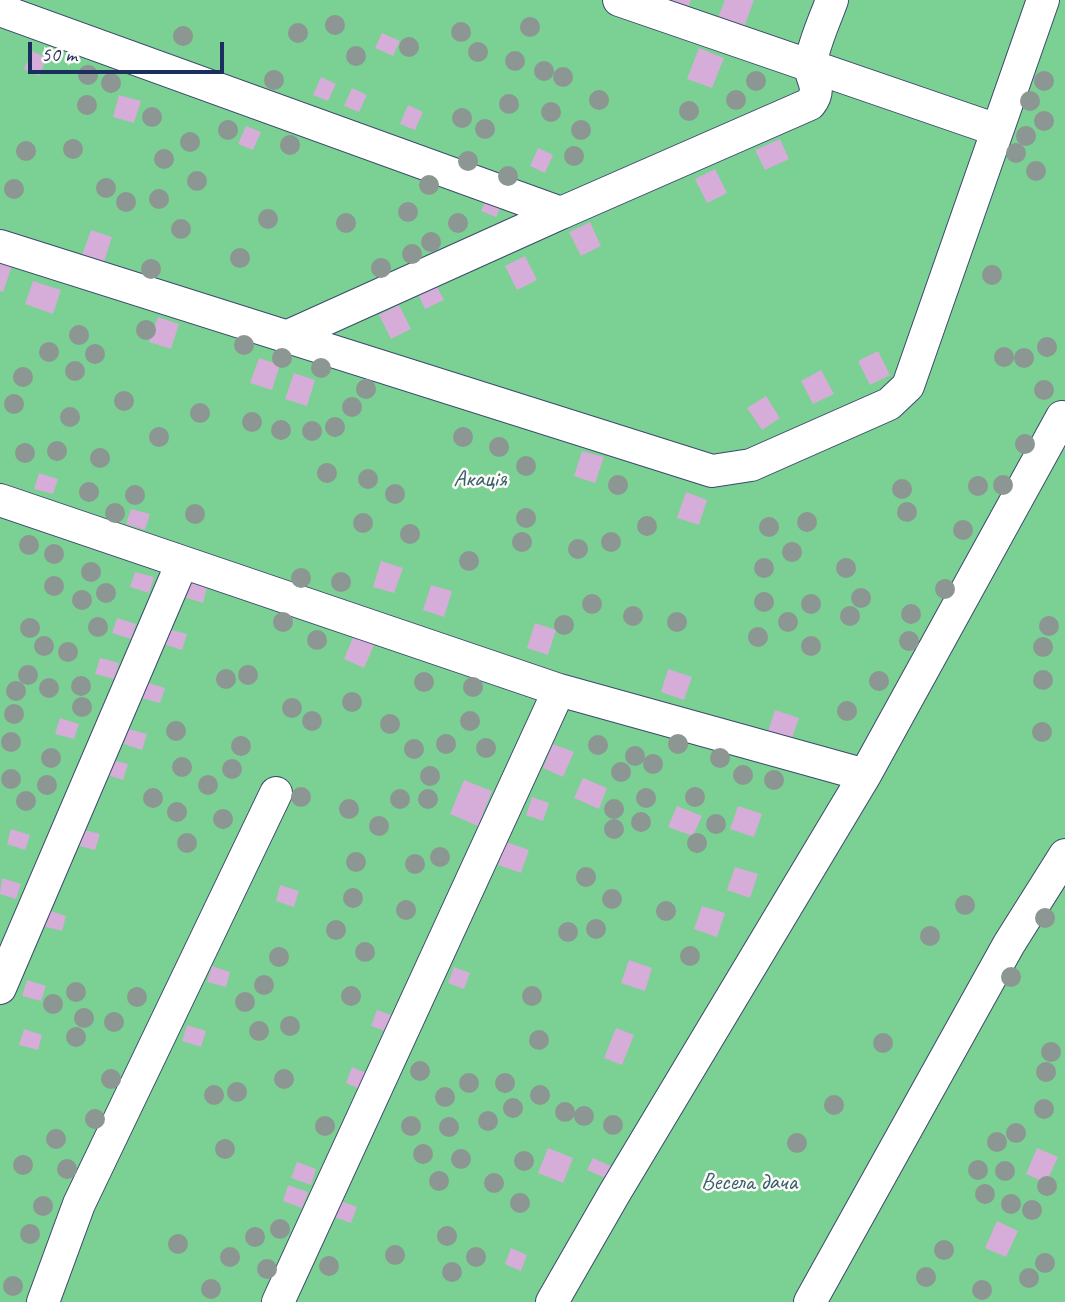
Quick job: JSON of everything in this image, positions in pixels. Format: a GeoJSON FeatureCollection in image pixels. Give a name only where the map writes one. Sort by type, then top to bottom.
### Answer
{"type":"FeatureCollection","features":[{"type":"Feature","properties":{"kind":"street"},"geometry":{"type":"LineString","coordinates":[[619,0],[998,130]]}},
{"type":"Feature","properties":{"kind":"street"},"geometry":{"type":"LineString","coordinates":[[286,337],[810,104],[815,97],[816,82],[810,65],[832,0]]}},
{"type":"Feature","properties":{"kind":"street"},"geometry":{"type":"LineString","coordinates":[[0,246],[712,471],[751,465],[890,404],[908,386],[1043,0]]}},
{"type":"Feature","properties":{"kind":"street"},"geometry":{"type":"LineString","coordinates":[[0,10],[561,213]]}},
{"type":"Feature","properties":{"kind":"street"},"geometry":{"type":"LineString","coordinates":[[552,1302],[865,775],[1062,417],[1065,418]]}},
{"type":"Feature","properties":{"kind":"street"},"geometry":{"type":"LineString","coordinates":[[0,500],[559,690],[865,775]]}},
{"type":"Feature","properties":{"kind":"street"},"geometry":{"type":"LineString","coordinates":[[0,988],[182,563]]}},
{"type":"Feature","properties":{"kind":"street"},"geometry":{"type":"LineString","coordinates":[[278,1302],[559,690]]}},
{"type":"Feature","properties":{"kind":"street"},"geometry":{"type":"LineString","coordinates":[[43,1302],[79,1204],[276,793]]}},
{"type":"Feature","properties":{"kind":"street"},"geometry":{"type":"LineString","coordinates":[[810,1302],[1009,944],[1065,855]]}},
{"type":"Feature","properties":{"kind":"green space","name":"Акація"},"geometry":{"type":"Polygon","coordinates":[[[0,0],[1065,0],[1065,1302],[0,1302],[0,0]]]}},
{"type":"Feature","properties":{"kind":"building"},"geometry":{"type":"Polygon","coordinates":[[[664,0],[691,0],[687,10],[664,0]]]}},
{"type":"Feature","properties":{"kind":"building"},"geometry":{"type":"Polygon","coordinates":[[[725,0],[754,0],[743,30],[717,20],[725,0]]]}},
{"type":"Feature","properties":{"kind":"building"},"geometry":{"type":"Polygon","coordinates":[[[382,33],[400,41],[393,56],[375,48],[382,33]]]}},
{"type":"Feature","properties":{"kind":"building"},"geometry":{"type":"Polygon","coordinates":[[[699,48],[724,58],[712,88],[687,79],[699,48]]]}},
{"type":"Feature","properties":{"kind":"building"},"geometry":{"type":"Polygon","coordinates":[[[32,51],[47,58],[39,76],[24,69],[32,51]]]}},
{"type":"Feature","properties":{"kind":"building"},"geometry":{"type":"Polygon","coordinates":[[[321,77],[336,84],[328,101],[313,95],[321,77]]]}},
{"type":"Feature","properties":{"kind":"building"},"geometry":{"type":"Polygon","coordinates":[[[352,88],[367,95],[359,112],[344,106],[352,88]]]}},
{"type":"Feature","properties":{"kind":"building"},"geometry":{"type":"Polygon","coordinates":[[[119,95],[141,101],[134,123],[113,117],[119,95]]]}},
{"type":"Feature","properties":{"kind":"building"},"geometry":{"type":"Polygon","coordinates":[[[408,105],[423,112],[415,130],[400,124],[408,105]]]}},
{"type":"Feature","properties":{"kind":"building"},"geometry":{"type":"Polygon","coordinates":[[[246,126],[261,132],[253,150],[238,144],[246,126]]]}},
{"type":"Feature","properties":{"kind":"building"},"geometry":{"type":"Polygon","coordinates":[[[780,139],[789,159],[765,170],[755,150],[780,139]]]}},
{"type":"Feature","properties":{"kind":"building"},"geometry":{"type":"Polygon","coordinates":[[[538,148],[553,155],[545,173],[530,166],[538,148]]]}},
{"type":"Feature","properties":{"kind":"building"},"geometry":{"type":"Polygon","coordinates":[[[715,169],[727,193],[707,203],[695,179],[715,169]]]}},
{"type":"Feature","properties":{"kind":"building"},"geometry":{"type":"Polygon","coordinates":[[[489,193],[504,199],[496,217],[481,211],[489,193]]]}},
{"type":"Feature","properties":{"kind":"building"},"geometry":{"type":"Polygon","coordinates":[[[590,222],[601,246],[581,256],[569,232],[590,222]]]}},
{"type":"Feature","properties":{"kind":"building"},"geometry":{"type":"Polygon","coordinates":[[[91,230],[112,237],[104,262],[82,255],[91,230]]]}},
{"type":"Feature","properties":{"kind":"building"},"geometry":{"type":"Polygon","coordinates":[[[525,256],[537,280],[517,290],[505,266],[525,256]]]}},
{"type":"Feature","properties":{"kind":"building"},"geometry":{"type":"Polygon","coordinates":[[[0,263],[12,266],[3,292],[0,291],[0,263]]]}},
{"type":"Feature","properties":{"kind":"building"},"geometry":{"type":"Polygon","coordinates":[[[33,281],[61,290],[53,314],[25,304],[33,281]]]}},
{"type":"Feature","properties":{"kind":"building"},"geometry":{"type":"Polygon","coordinates":[[[436,285],[444,300],[425,309],[418,294],[436,285]]]}},
{"type":"Feature","properties":{"kind":"building"},"geometry":{"type":"Polygon","coordinates":[[[399,305],[411,329],[391,339],[379,315],[399,305]]]}},
{"type":"Feature","properties":{"kind":"building"},"geometry":{"type":"Polygon","coordinates":[[[158,317],[179,324],[171,349],[149,342],[158,317]]]}},
{"type":"Feature","properties":{"kind":"building"},"geometry":{"type":"Polygon","coordinates":[[[878,351],[890,375],[870,385],[858,361],[878,351]]]}},
{"type":"Feature","properties":{"kind":"building"},"geometry":{"type":"Polygon","coordinates":[[[259,358],[280,365],[272,390],[250,383],[259,358]]]}},
{"type":"Feature","properties":{"kind":"building"},"geometry":{"type":"Polygon","coordinates":[[[821,370],[834,394],[813,404],[801,381],[821,370]]]}},
{"type":"Feature","properties":{"kind":"building"},"geometry":{"type":"Polygon","coordinates":[[[294,373],[315,380],[307,406],[285,399],[294,373]]]}},
{"type":"Feature","properties":{"kind":"building"},"geometry":{"type":"Polygon","coordinates":[[[766,396],[780,418],[762,430],[747,408],[766,396]]]}},
{"type":"Feature","properties":{"kind":"building"},"geometry":{"type":"Polygon","coordinates":[[[582,451],[604,457],[595,483],[574,476],[582,451]]]}},
{"type":"Feature","properties":{"kind":"building"},"geometry":{"type":"Polygon","coordinates":[[[39,473],[58,479],[53,494],[34,489],[39,473]]]}},
{"type":"Feature","properties":{"kind":"building"},"geometry":{"type":"Polygon","coordinates":[[[686,492],[707,500],[699,525],[677,518],[686,492]]]}},
{"type":"Feature","properties":{"kind":"building"},"geometry":{"type":"Polygon","coordinates":[[[131,509],[150,514],[145,530],[126,524],[131,509]]]}},
{"type":"Feature","properties":{"kind":"building"},"geometry":{"type":"Polygon","coordinates":[[[381,561],[403,568],[394,593],[373,587],[381,561]]]}},
{"type":"Feature","properties":{"kind":"building"},"geometry":{"type":"Polygon","coordinates":[[[135,572],[154,577],[149,593],[130,587],[135,572]]]}},
{"type":"Feature","properties":{"kind":"building"},"geometry":{"type":"Polygon","coordinates":[[[189,582],[207,587],[203,603],[184,597],[189,582]]]}},
{"type":"Feature","properties":{"kind":"building"},"geometry":{"type":"Polygon","coordinates":[[[431,585],[452,591],[444,617],[423,610],[431,585]]]}},
{"type":"Feature","properties":{"kind":"building"},"geometry":{"type":"Polygon","coordinates":[[[117,618],[136,624],[131,639],[112,633],[117,618]]]}},
{"type":"Feature","properties":{"kind":"building"},"geometry":{"type":"Polygon","coordinates":[[[535,623],[556,630],[548,655],[527,648],[535,623]]]}},
{"type":"Feature","properties":{"kind":"building"},"geometry":{"type":"Polygon","coordinates":[[[168,629],[187,634],[182,650],[163,644],[168,629]]]}},
{"type":"Feature","properties":{"kind":"building"},"geometry":{"type":"Polygon","coordinates":[[[354,635],[375,643],[364,668],[344,659],[354,635]]]}},
{"type":"Feature","properties":{"kind":"building"},"geometry":{"type":"Polygon","coordinates":[[[100,658],[119,663],[114,679],[95,674],[100,658]]]}},
{"type":"Feature","properties":{"kind":"building"},"geometry":{"type":"Polygon","coordinates":[[[668,669],[692,677],[684,700],[661,692],[668,669]]]}},
{"type":"Feature","properties":{"kind":"building"},"geometry":{"type":"Polygon","coordinates":[[[146,682],[165,688],[160,703],[141,698],[146,682]]]}},
{"type":"Feature","properties":{"kind":"building"},"geometry":{"type":"Polygon","coordinates":[[[775,710],[799,718],[791,741],[767,734],[775,710]]]}},
{"type":"Feature","properties":{"kind":"building"},"geometry":{"type":"Polygon","coordinates":[[[60,718],[79,724],[74,739],[55,734],[60,718]]]}},
{"type":"Feature","properties":{"kind":"building"},"geometry":{"type":"Polygon","coordinates":[[[128,729],[147,734],[142,750],[124,744],[128,729]]]}},
{"type":"Feature","properties":{"kind":"building"},"geometry":{"type":"Polygon","coordinates":[[[553,744],[574,752],[563,777],[543,768],[553,744]]]}},
{"type":"Feature","properties":{"kind":"building"},"geometry":{"type":"Polygon","coordinates":[[[109,759],[128,764],[123,780],[105,774],[109,759]]]}},
{"type":"Feature","properties":{"kind":"building"},"geometry":{"type":"Polygon","coordinates":[[[583,778],[607,788],[599,809],[574,798],[583,778]]]}},
{"type":"Feature","properties":{"kind":"building"},"geometry":{"type":"Polygon","coordinates":[[[464,780],[492,791],[478,826],[450,814],[464,780]]]}},
{"type":"Feature","properties":{"kind":"building"},"geometry":{"type":"Polygon","coordinates":[[[532,797],[549,803],[543,821],[526,815],[532,797]]]}},
{"type":"Feature","properties":{"kind":"building"},"geometry":{"type":"Polygon","coordinates":[[[677,806],[702,816],[693,836],[668,827],[677,806]]]}},
{"type":"Feature","properties":{"kind":"building"},"geometry":{"type":"Polygon","coordinates":[[[738,806],[762,814],[754,837],[730,829],[738,806]]]}},
{"type":"Feature","properties":{"kind":"building"},"geometry":{"type":"Polygon","coordinates":[[[11,829],[30,835],[25,850],[7,844],[11,829]]]}},
{"type":"Feature","properties":{"kind":"building"},"geometry":{"type":"Polygon","coordinates":[[[81,829],[100,834],[95,850],[76,845],[81,829]]]}},
{"type":"Feature","properties":{"kind":"building"},"geometry":{"type":"Polygon","coordinates":[[[506,842],[529,850],[521,873],[498,865],[506,842]]]}},
{"type":"Feature","properties":{"kind":"building"},"geometry":{"type":"Polygon","coordinates":[[[735,867],[758,874],[750,898],[727,890],[735,867]]]}},
{"type":"Feature","properties":{"kind":"building"},"geometry":{"type":"Polygon","coordinates":[[[2,878],[21,884],[16,899],[0,894],[2,878]]]}},
{"type":"Feature","properties":{"kind":"building"},"geometry":{"type":"Polygon","coordinates":[[[280,885],[299,891],[294,907],[276,901],[280,885]]]}},
{"type":"Feature","properties":{"kind":"building"},"geometry":{"type":"Polygon","coordinates":[[[702,906],[725,913],[717,937],[694,929],[702,906]]]}},
{"type":"Feature","properties":{"kind":"building"},"geometry":{"type":"Polygon","coordinates":[[[48,910],[66,916],[62,931],[43,926],[48,910]]]}},
{"type":"Feature","properties":{"kind":"building"},"geometry":{"type":"Polygon","coordinates":[[[629,960],[652,968],[645,991],[621,983],[629,960]]]}},
{"type":"Feature","properties":{"kind":"building"},"geometry":{"type":"Polygon","coordinates":[[[212,966],[230,972],[226,987],[207,982],[212,966]]]}},
{"type":"Feature","properties":{"kind":"building"},"geometry":{"type":"Polygon","coordinates":[[[454,967],[470,973],[464,989],[448,983],[454,967]]]}},
{"type":"Feature","properties":{"kind":"building"},"geometry":{"type":"Polygon","coordinates":[[[27,980],[46,986],[41,1001],[22,996],[27,980]]]}},
{"type":"Feature","properties":{"kind":"building"},"geometry":{"type":"Polygon","coordinates":[[[377,1010],[394,1016],[388,1032],[371,1026],[377,1010]]]}},
{"type":"Feature","properties":{"kind":"building"},"geometry":{"type":"Polygon","coordinates":[[[187,1025],[206,1031],[201,1047],[182,1041],[187,1025]]]}},
{"type":"Feature","properties":{"kind":"building"},"geometry":{"type":"Polygon","coordinates":[[[616,1028],[634,1035],[622,1065],[604,1058],[616,1028]]]}},
{"type":"Feature","properties":{"kind":"building"},"geometry":{"type":"Polygon","coordinates":[[[24,1029],[42,1035],[38,1050],[19,1045],[24,1029]]]}},
{"type":"Feature","properties":{"kind":"building"},"geometry":{"type":"Polygon","coordinates":[[[352,1067],[368,1074],[362,1090],[346,1083],[352,1067]]]}},
{"type":"Feature","properties":{"kind":"building"},"geometry":{"type":"Polygon","coordinates":[[[548,1148],[573,1158],[563,1183],[538,1173],[548,1148]]]}},
{"type":"Feature","properties":{"kind":"building"},"geometry":{"type":"Polygon","coordinates":[[[1037,1148],[1058,1157],[1046,1183],[1026,1174],[1037,1148]]]}},
{"type":"Feature","properties":{"kind":"building"},"geometry":{"type":"Polygon","coordinates":[[[593,1158],[613,1167],[608,1179],[587,1170],[593,1158]]]}},
{"type":"Feature","properties":{"kind":"building"},"geometry":{"type":"Polygon","coordinates":[[[297,1162],[316,1169],[311,1185],[291,1178],[297,1162]]]}},
{"type":"Feature","properties":{"kind":"building"},"geometry":{"type":"Polygon","coordinates":[[[288,1185],[308,1192],[302,1208],[283,1201],[288,1185]]]}},
{"type":"Feature","properties":{"kind":"building"},"geometry":{"type":"Polygon","coordinates":[[[341,1201],[357,1207],[351,1223],[334,1217],[341,1201]]]}},
{"type":"Feature","properties":{"kind":"building"},"geometry":{"type":"Polygon","coordinates":[[[997,1221],[1018,1231],[1006,1257],[985,1248],[997,1221]]]}},
{"type":"Feature","properties":{"kind":"building"},"geometry":{"type":"Polygon","coordinates":[[[511,1248],[527,1255],[521,1271],[505,1264],[511,1248]]]}},
{"type":"Feature","properties":{"kind":"park label","name":"Весела дача"},"geometry":{"type":"Point","coordinates":[749,1183]}}]}
